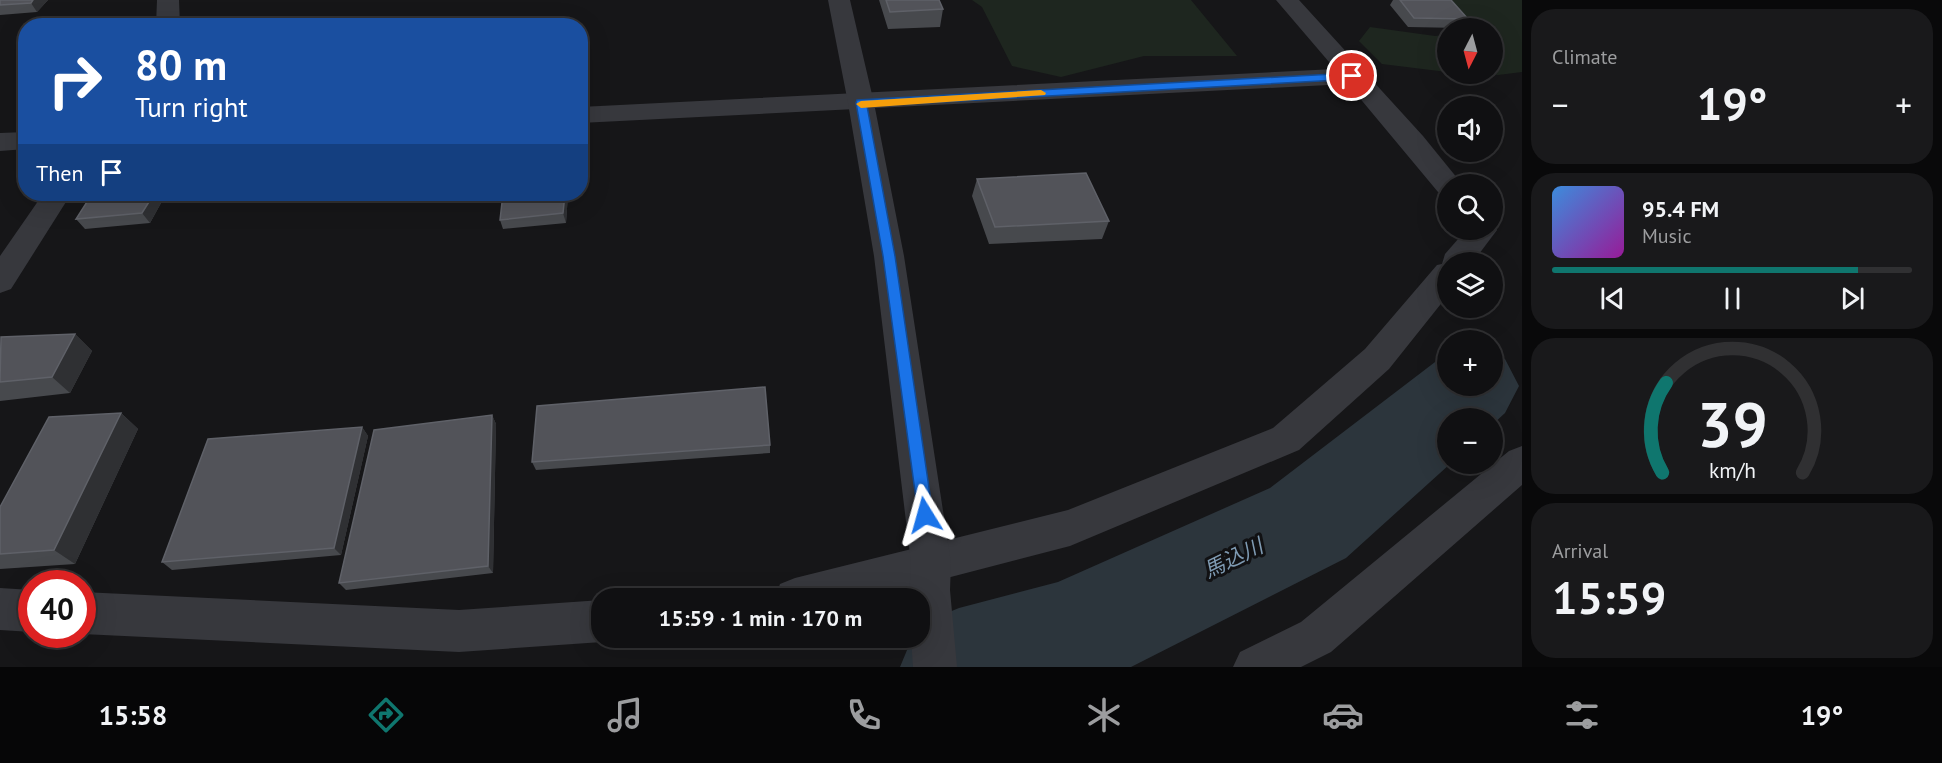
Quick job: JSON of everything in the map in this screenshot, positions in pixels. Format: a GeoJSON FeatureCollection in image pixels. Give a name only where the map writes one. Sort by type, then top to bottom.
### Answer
{"type":"FeatureCollection","features":[{"type":"Feature","properties":{"kind":"street"},"geometry":{"type":"LineString","coordinates":[[168,0],[168,18]]}},
{"type":"Feature","properties":{"kind":"street"},"geometry":{"type":"LineString","coordinates":[[839,0],[861,103],[889,256],[930,576],[935,667]]}},
{"type":"Feature","properties":{"kind":"street"},"geometry":{"type":"LineString","coordinates":[[1287,0],[1440,174]]}},
{"type":"Feature","properties":{"kind":"street"},"geometry":{"type":"LineString","coordinates":[[588,115],[861,103],[1352,76]]}},
{"type":"Feature","properties":{"kind":"street"},"geometry":{"type":"LineString","coordinates":[[0,142],[18,141]]}},
{"type":"Feature","properties":{"kind":"street"},"geometry":{"type":"LineString","coordinates":[[0,281],[52,201]]}},
{"type":"Feature","properties":{"kind":"street"},"geometry":{"type":"LineString","coordinates":[[1464,252],[1474,240]]}},
{"type":"Feature","properties":{"kind":"street"},"geometry":{"type":"LineString","coordinates":[[856,588],[930,576],[1070,528],[1286,439],[1377,359],[1437,286]]}},
{"type":"Feature","properties":{"kind":"street"},"geometry":{"type":"LineString","coordinates":[[1255,667],[1316,637],[1522,462]]}},
{"type":"Feature","properties":{"kind":"street"},"geometry":{"type":"LineString","coordinates":[[0,609],[18,610]]}},
{"type":"Feature","properties":{"kind":"street"},"geometry":{"type":"LineString","coordinates":[[96,614],[459,631],[591,622]]}},
{"type":"Feature","properties":{"kind":"shaded area"},"geometry":{"type":"Polygon","coordinates":[[[972,0],[1191,0],[1237,56],[1144,56],[1061,77],[1012,66],[982,7],[972,0]]]}},
{"type":"Feature","properties":{"kind":"shaded area"},"geometry":{"type":"Polygon","coordinates":[[[1436,0],[1522,0],[1522,72],[1503,74],[1503,18],[1466,18],[1455,6],[1436,0]]]}},
{"type":"Feature","properties":{"kind":"shaded area"},"geometry":{"type":"Polygon","coordinates":[[[1370,27],[1437,36],[1437,71],[1382,64],[1359,41],[1370,27]]]}},
{"type":"Feature","properties":{"kind":"building"},"geometry":{"type":"Polygon","coordinates":[[[0,0],[33,0],[31,3],[0,5],[0,0]]]}},
{"type":"Feature","properties":{"kind":"building"},"geometry":{"type":"Polygon","coordinates":[[[886,0],[939,0],[943,9],[890,12],[886,0]]]}},
{"type":"Feature","properties":{"kind":"building"},"geometry":{"type":"Polygon","coordinates":[[[1400,0],[1451,0],[1467,18],[1437,18],[1414,18],[1400,0]]]}},
{"type":"Feature","properties":{"kind":"building"},"geometry":{"type":"Polygon","coordinates":[[[1086,173],[1109,221],[995,227],[977,179],[1086,173]]]}},
{"type":"Feature","properties":{"kind":"building"},"geometry":{"type":"Polygon","coordinates":[[[88,201],[150,201],[142,213],[76,219],[88,201]]]}},
{"type":"Feature","properties":{"kind":"building"},"geometry":{"type":"Polygon","coordinates":[[[502,201],[564,201],[563,213],[500,220],[502,201]]]}},
{"type":"Feature","properties":{"kind":"building"},"geometry":{"type":"Polygon","coordinates":[[[75,334],[52,377],[0,382],[1,337],[75,334]]]}},
{"type":"Feature","properties":{"kind":"building"},"geometry":{"type":"Polygon","coordinates":[[[765,387],[770,445],[532,462],[537,406],[765,387]]]}},
{"type":"Feature","properties":{"kind":"building"},"geometry":{"type":"Polygon","coordinates":[[[121,413],[54,550],[0,554],[0,507],[49,417],[121,413]]]}},
{"type":"Feature","properties":{"kind":"building"},"geometry":{"type":"Polygon","coordinates":[[[492,415],[488,566],[339,583],[374,430],[492,415]]]}},
{"type":"Feature","properties":{"kind":"building"},"geometry":{"type":"Polygon","coordinates":[[[362,427],[334,548],[162,562],[208,439],[362,427]]]}},
{"type":"Feature","properties":{"kind":"waterway","name":"馬込川"},"geometry":{"type":"LineString","coordinates":[[959,667],[1064,639],[1308,523],[1460,396]]}},
{"type":"Feature","properties":{"kind":"slow traffic"},"geometry":{"type":"LineString","coordinates":[[861,104],[1041,93]]}},
{"type":"Feature","properties":{"kind":"route"},"geometry":{"type":"LineString","coordinates":[[925,515],[889,256],[861,103],[1352,76]]}}]}
